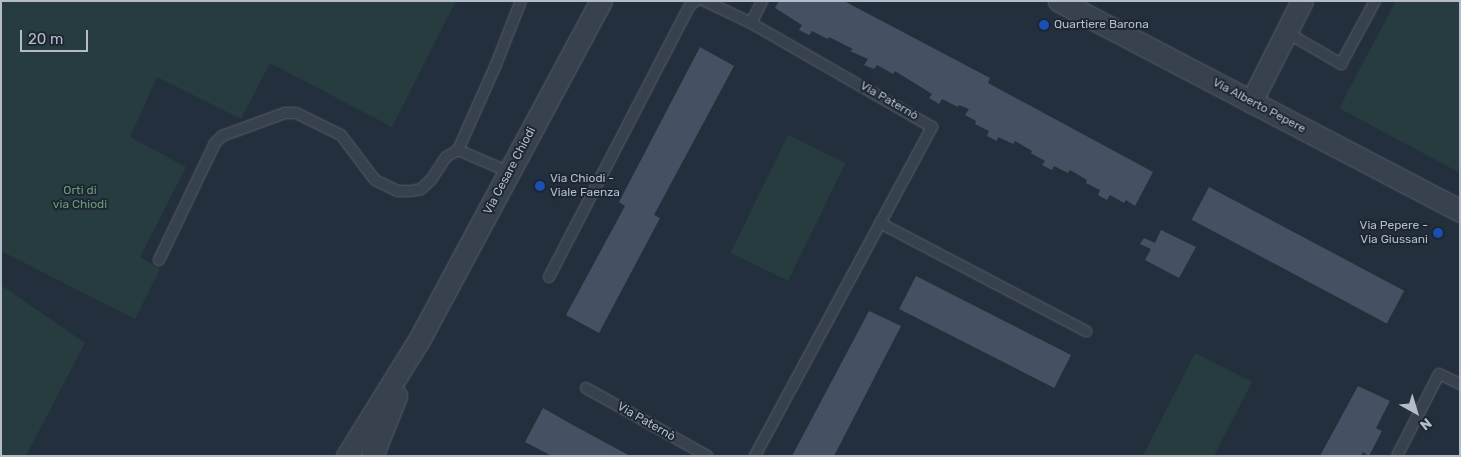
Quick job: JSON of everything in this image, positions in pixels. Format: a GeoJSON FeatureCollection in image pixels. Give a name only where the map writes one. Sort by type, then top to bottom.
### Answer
{"type":"FeatureCollection","features":[{"type":"Feature","properties":{"kind":"street","name":"Via Cesare Chiodi"},"geometry":{"type":"LineString","coordinates":[[347,456],[419,340],[601,1]]}},
{"type":"Feature","properties":{"kind":"street","name":"Via Alberto Pepere"},"geometry":{"type":"LineString","coordinates":[[1059,1],[1460,210]]}},
{"type":"Feature","properties":{"kind":"street"},"geometry":{"type":"LineString","coordinates":[[1251,102],[1302,1]]}},
{"type":"Feature","properties":{"kind":"street","name":"Via Cesare Chiodi"},"geometry":{"type":"LineString","coordinates":[[372,456],[419,340]]}},
{"type":"Feature","properties":{"kind":"lane"},"geometry":{"type":"LineString","coordinates":[[159,260],[215,143],[222,136],[285,113],[296,113],[341,135],[375,180],[398,191],[411,192],[421,188],[431,180],[446,157],[458,150],[495,67],[521,1]]}},
{"type":"Feature","properties":{"kind":"lane"},"geometry":{"type":"LineString","coordinates":[[549,278],[682,20],[691,4],[696,1]]}},
{"type":"Feature","properties":{"kind":"lane","name":"Via Paternò"},"geometry":{"type":"LineString","coordinates":[[705,1],[751,23],[932,127],[754,456]]}},
{"type":"Feature","properties":{"kind":"lane"},"geometry":{"type":"LineString","coordinates":[[751,23],[762,1]]}},
{"type":"Feature","properties":{"kind":"lane"},"geometry":{"type":"LineString","coordinates":[[1286,32],[1341,64],[1375,1]]}},
{"type":"Feature","properties":{"kind":"lane"},"geometry":{"type":"LineString","coordinates":[[458,150],[509,172]]}},
{"type":"Feature","properties":{"kind":"lane"},"geometry":{"type":"LineString","coordinates":[[880,223],[1086,331]]}},
{"type":"Feature","properties":{"kind":"lane"},"geometry":{"type":"LineString","coordinates":[[1396,456],[1439,374],[1460,384]]}},
{"type":"Feature","properties":{"kind":"lane","name":"Via Paternò"},"geometry":{"type":"LineString","coordinates":[[586,388],[707,456]]}},
{"type":"Feature","properties":{"kind":"green space","name":"Orti di via Chiodi"},"geometry":{"type":"Polygon","coordinates":[[[3,1],[456,1],[392,127],[270,63],[241,119],[157,77],[130,137],[186,167],[140,257],[160,269],[135,319],[1,251],[1,5],[3,1]]]}},
{"type":"Feature","properties":{"kind":"green space"},"geometry":{"type":"Polygon","coordinates":[[[1396,1],[1460,1],[1460,173],[1339,108],[1396,1]]]}},
{"type":"Feature","properties":{"kind":"green space"},"geometry":{"type":"Polygon","coordinates":[[[788,135],[846,163],[788,281],[731,253],[788,135]]]}},
{"type":"Feature","properties":{"kind":"green space"},"geometry":{"type":"Polygon","coordinates":[[[1,285],[85,343],[26,456],[1,456],[1,285]]]}},
{"type":"Feature","properties":{"kind":"green space"},"geometry":{"type":"Polygon","coordinates":[[[1195,353],[1252,382],[1214,456],[1143,456],[1195,353]]]}},
{"type":"Feature","properties":{"kind":"building"},"geometry":{"type":"Polygon","coordinates":[[[779,1],[844,1],[990,78],[988,83],[1153,172],[1135,206],[1126,200],[1124,203],[1110,195],[1107,200],[1098,195],[1100,190],[1086,183],[1087,180],[1070,170],[1068,173],[1054,166],[1052,170],[1042,165],[1045,161],[1015,141],[1013,144],[998,137],[997,141],[987,136],[989,131],[975,124],[976,121],[965,115],[969,109],[959,105],[958,107],[942,99],[939,104],[929,98],[932,94],[895,71],[893,74],[877,65],[874,69],[864,65],[868,59],[850,51],[853,49],[812,31],[809,35],[799,30],[802,25],[775,8],[779,1]]]}},
{"type":"Feature","properties":{"kind":"building"},"geometry":{"type":"Polygon","coordinates":[[[700,47],[734,66],[654,215],[660,218],[599,333],[566,315],[625,206],[619,202],[700,47]]]}},
{"type":"Feature","properties":{"kind":"building"},"geometry":{"type":"Polygon","coordinates":[[[1209,187],[1404,291],[1387,323],[1192,220],[1209,187]]]}},
{"type":"Feature","properties":{"kind":"building"},"geometry":{"type":"Polygon","coordinates":[[[1161,230],[1196,247],[1179,278],[1145,260],[1151,249],[1140,244],[1144,238],[1155,243],[1161,230]]]}},
{"type":"Feature","properties":{"kind":"building"},"geometry":{"type":"Polygon","coordinates":[[[916,276],[1071,355],[1054,388],[899,309],[916,276]]]}},
{"type":"Feature","properties":{"kind":"building"},"geometry":{"type":"Polygon","coordinates":[[[869,311],[901,326],[834,456],[792,456],[869,311]]]}},
{"type":"Feature","properties":{"kind":"building"},"geometry":{"type":"Polygon","coordinates":[[[1358,386],[1390,401],[1376,428],[1382,431],[1369,456],[1363,452],[1361,456],[1320,456],[1358,386]]]}},
{"type":"Feature","properties":{"kind":"building"},"geometry":{"type":"Polygon","coordinates":[[[543,408],[630,456],[552,456],[525,442],[543,408]]]}},
{"type":"Feature","properties":{"kind":"place","name":"Quartiere Barona"},"geometry":{"type":"Point","coordinates":[1044,25]}},
{"type":"Feature","properties":{"kind":"place","name":"Via Chiodi - Viale Faenza"},"geometry":{"type":"Point","coordinates":[540,186]}},
{"type":"Feature","properties":{"kind":"place","name":"Via Pepere - Via Giussani"},"geometry":{"type":"Point","coordinates":[1438,233]}}]}
